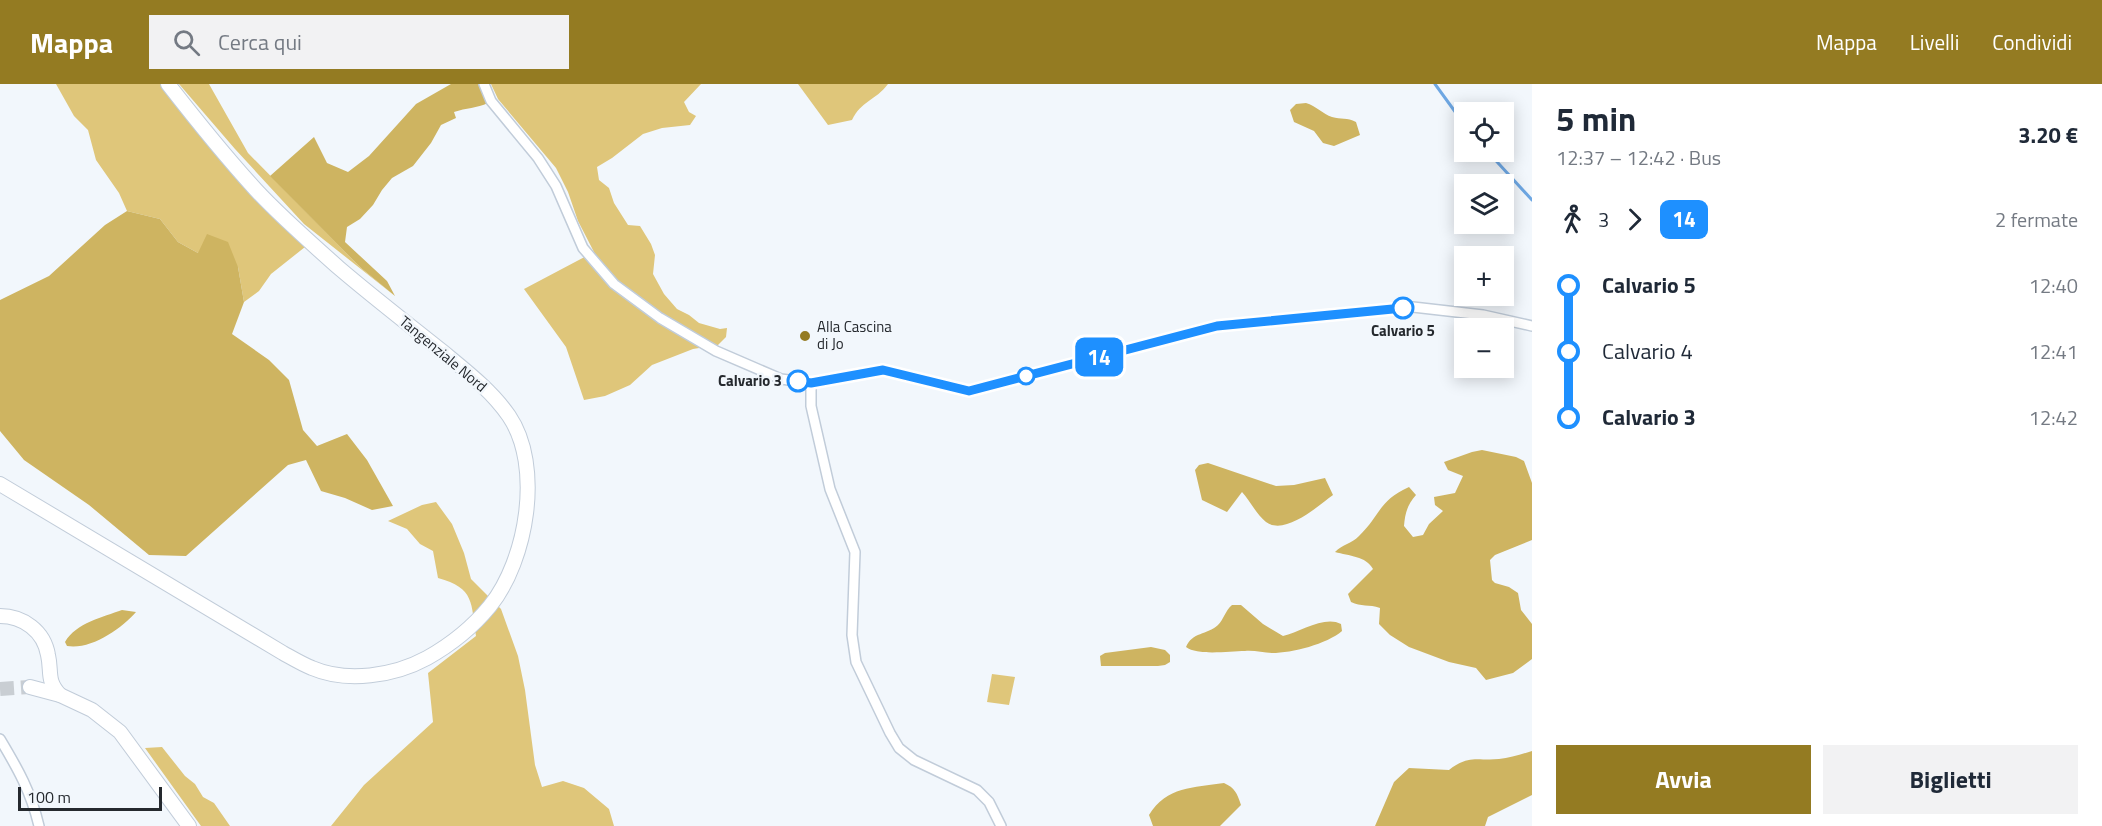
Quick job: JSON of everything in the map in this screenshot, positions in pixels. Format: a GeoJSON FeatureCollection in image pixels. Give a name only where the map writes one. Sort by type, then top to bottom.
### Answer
{"type":"FeatureCollection","features":[{"type":"Feature","properties":{"kind":"main road","name":"Tangenziale Nord"},"geometry":{"type":"LineString","coordinates":[[0,484],[254,636],[311,668],[326,673],[355,676],[401,670],[448,646],[472,627],[492,604],[519,550],[525,520],[527,468],[521,440],[509,416],[466,371],[339,268],[256,191],[168,84]]}},
{"type":"Feature","properties":{"kind":"main road"},"geometry":{"type":"LineString","coordinates":[[0,616],[21,620],[36,630],[46,645],[49,673],[54,688],[60,695]]}},
{"type":"Feature","properties":{"kind":"main road"},"geometry":{"type":"LineString","coordinates":[[49,673],[32,687],[60,695],[92,710],[120,732],[189,826]]}},
{"type":"Feature","properties":{"kind":"main road"},"geometry":{"type":"LineString","coordinates":[[172,802],[176,817],[174,826]]}},
{"type":"Feature","properties":{"kind":"street"},"geometry":{"type":"LineString","coordinates":[[484,84],[491,101],[538,158],[556,186],[583,248],[614,284],[660,318],[716,351],[781,379],[811,383],[883,370],[969,391],[1217,326],[1413,307],[1483,315],[1532,326]]}},
{"type":"Feature","properties":{"kind":"street"},"geometry":{"type":"LineString","coordinates":[[811,383],[811,406],[830,489],[855,552],[852,635],[856,662],[899,748],[914,760],[977,790],[989,802],[1001,826]]}},
{"type":"Feature","properties":{"kind":"street"},"geometry":{"type":"LineString","coordinates":[[0,739],[32,799],[39,826]]}},
{"type":"Feature","properties":{"kind":"shaded area"},"geometry":{"type":"Polygon","coordinates":[[[56,84],[162,84],[251,193],[305,247],[271,274],[259,291],[244,302],[238,267],[198,253],[178,242],[160,219],[127,211],[119,193],[96,160],[88,130],[74,116],[56,84]]]}},
{"type":"Feature","properties":{"kind":"shaded area"},"geometry":{"type":"Polygon","coordinates":[[[179,84],[209,84],[248,153],[361,268],[395,296],[304,224],[179,84]]]}},
{"type":"Feature","properties":{"kind":"shaded area"},"geometry":{"type":"Polygon","coordinates":[[[451,84],[481,84],[488,103],[454,112],[456,118],[441,125],[431,143],[413,166],[392,178],[373,205],[360,219],[347,227],[345,242],[387,281],[395,296],[361,268],[270,176],[314,137],[327,163],[348,172],[369,156],[416,104],[451,84]]]}},
{"type":"Feature","properties":{"kind":"shaded area"},"geometry":{"type":"Polygon","coordinates":[[[491,84],[701,84],[684,102],[689,112],[696,116],[690,125],[662,128],[643,134],[597,167],[599,180],[609,188],[614,203],[628,225],[640,226],[651,244],[655,255],[653,274],[664,294],[677,309],[699,323],[720,329],[727,328],[726,337],[718,345],[693,349],[652,365],[630,385],[605,396],[584,400],[566,347],[524,289],[594,252],[578,221],[568,192],[556,168],[498,99],[491,84]]]}},
{"type":"Feature","properties":{"kind":"shaded area"},"geometry":{"type":"Polygon","coordinates":[[[798,84],[888,84],[860,109],[852,120],[828,125],[798,84]]]}},
{"type":"Feature","properties":{"kind":"shaded area"},"geometry":{"type":"Polygon","coordinates":[[[1306,103],[1332,117],[1356,122],[1360,135],[1334,146],[1323,143],[1314,131],[1294,122],[1290,110],[1296,104],[1306,103]]]}},
{"type":"Feature","properties":{"kind":"shaded area"},"geometry":{"type":"Polygon","coordinates":[[[127,211],[160,219],[178,242],[198,253],[207,234],[228,242],[238,267],[244,302],[232,334],[269,360],[289,380],[303,430],[317,446],[347,434],[367,460],[393,506],[372,510],[345,498],[321,491],[306,460],[288,465],[186,556],[149,555],[89,505],[24,460],[0,431],[0,300],[49,276],[105,225],[127,211]]]}},
{"type":"Feature","properties":{"kind":"shaded area"},"geometry":{"type":"Polygon","coordinates":[[[1482,450],[1516,457],[1524,461],[1532,483],[1532,540],[1495,555],[1490,560],[1492,580],[1518,593],[1521,610],[1532,624],[1532,659],[1513,673],[1486,680],[1476,668],[1449,662],[1409,647],[1390,635],[1379,624],[1380,608],[1351,602],[1348,594],[1373,569],[1362,559],[1335,552],[1356,539],[1385,503],[1409,487],[1416,495],[1410,502],[1404,526],[1413,537],[1423,535],[1429,524],[1443,511],[1435,505],[1434,497],[1455,493],[1463,476],[1448,470],[1444,462],[1482,450]]]}},
{"type":"Feature","properties":{"kind":"shaded area"},"geometry":{"type":"Polygon","coordinates":[[[1208,463],[1276,486],[1294,485],[1325,478],[1333,495],[1292,523],[1274,525],[1263,519],[1242,492],[1227,512],[1202,500],[1195,470],[1199,465],[1208,463]]]}},
{"type":"Feature","properties":{"kind":"shaded area"},"geometry":{"type":"Polygon","coordinates":[[[436,502],[452,524],[464,553],[471,579],[501,609],[518,656],[535,765],[542,787],[563,781],[584,788],[609,809],[614,826],[331,826],[364,785],[433,722],[428,673],[476,636],[472,606],[465,592],[450,582],[438,578],[433,551],[420,544],[407,529],[388,521],[422,505],[436,502]]]}},
{"type":"Feature","properties":{"kind":"shaded area"},"geometry":{"type":"Polygon","coordinates":[[[1232,605],[1241,605],[1263,624],[1283,636],[1312,625],[1328,622],[1341,624],[1342,631],[1319,644],[1280,653],[1206,652],[1186,647],[1196,636],[1218,625],[1232,605]]]}},
{"type":"Feature","properties":{"kind":"shaded area"},"geometry":{"type":"Polygon","coordinates":[[[122,610],[136,612],[105,637],[86,645],[67,646],[65,642],[70,635],[83,625],[122,610]]]}},
{"type":"Feature","properties":{"kind":"shaded area"},"geometry":{"type":"Polygon","coordinates":[[[1151,647],[1165,650],[1170,655],[1170,662],[1158,666],[1101,666],[1100,656],[1105,653],[1151,647]]]}},
{"type":"Feature","properties":{"kind":"shaded area"},"geometry":{"type":"Polygon","coordinates":[[[992,674],[1015,677],[1009,705],[987,702],[992,674]]]}},
{"type":"Feature","properties":{"kind":"shaded area"},"geometry":{"type":"Polygon","coordinates":[[[162,747],[185,776],[195,784],[203,797],[214,803],[230,826],[201,826],[145,748],[162,747]]]}},
{"type":"Feature","properties":{"kind":"shaded area"},"geometry":{"type":"Polygon","coordinates":[[[1532,751],[1532,795],[1488,817],[1485,826],[1375,826],[1394,782],[1409,768],[1449,770],[1468,760],[1503,758],[1532,751]]]}},
{"type":"Feature","properties":{"kind":"shaded area"},"geometry":{"type":"Polygon","coordinates":[[[1224,783],[1235,791],[1241,805],[1220,826],[1153,826],[1149,815],[1164,798],[1172,793],[1224,783]]]}},
{"type":"Feature","properties":{"kind":"waterway"},"geometry":{"type":"LineString","coordinates":[[1435,84],[1454,110]]}},
{"type":"Feature","properties":{"kind":"waterway"},"geometry":{"type":"LineString","coordinates":[[1497,162],[1532,200]]}},
{"type":"Feature","properties":{"kind":"tunnel"},"geometry":{"type":"LineString","coordinates":[[0,689],[30,687]]}},
{"type":"Feature","properties":{"kind":"bus line","name":"14"},"geometry":{"type":"LineString","coordinates":[[798,381],[811,383],[883,370],[969,391],[1217,326],[1403,308]]}},
{"type":"Feature","properties":{"kind":"place","name":"Calvario 5"},"geometry":{"type":"Point","coordinates":[1403,308]}},
{"type":"Feature","properties":{"kind":"place","name":"Alla Cascina di Jo"},"geometry":{"type":"Point","coordinates":[805,336]}},
{"type":"Feature","properties":{"kind":"place","name":"Calvario 3"},"geometry":{"type":"Point","coordinates":[798,381]}}]}
